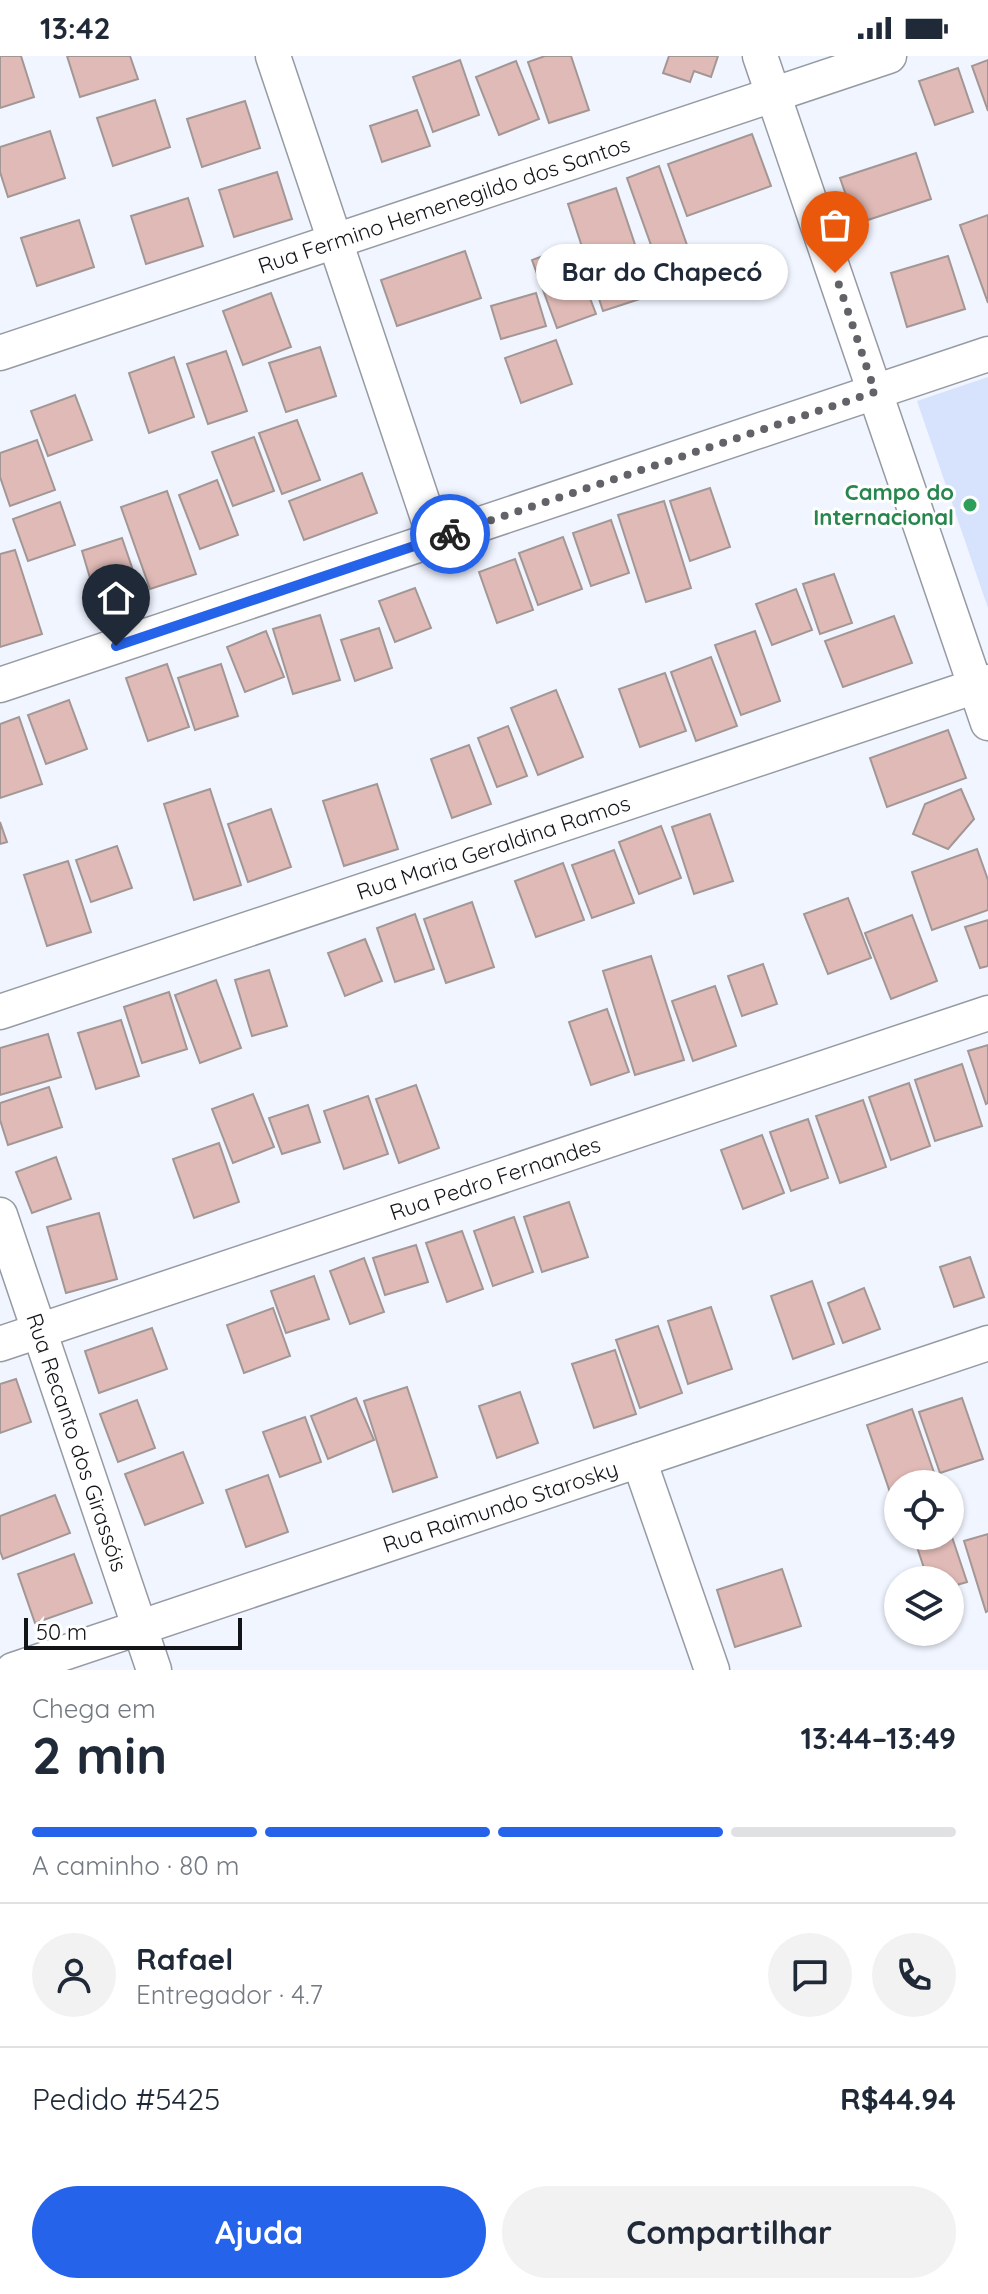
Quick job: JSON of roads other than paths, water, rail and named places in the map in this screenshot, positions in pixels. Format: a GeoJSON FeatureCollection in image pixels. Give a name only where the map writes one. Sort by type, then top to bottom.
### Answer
{"type":"FeatureCollection","features":[{"type":"Feature","properties":{"kind":"street"},"geometry":{"type":"LineString","coordinates":[[273,56],[435,539]]}},
{"type":"Feature","properties":{"kind":"street"},"geometry":{"type":"LineString","coordinates":[[760,56],[875,392],[982,684],[988,723]]}},
{"type":"Feature","properties":{"kind":"street","name":"Rua Fermino Hemenegildo dos Santos"},"geometry":{"type":"LineString","coordinates":[[0,353],[889,56]]}},
{"type":"Feature","properties":{"kind":"street"},"geometry":{"type":"LineString","coordinates":[[0,685],[988,354]]}},
{"type":"Feature","properties":{"kind":"street","name":"Rua Maria Geraldina Ramos"},"geometry":{"type":"LineString","coordinates":[[0,1012],[982,684]]}},
{"type":"Feature","properties":{"kind":"street","name":"Rua Pedro Fernandes"},"geometry":{"type":"LineString","coordinates":[[0,1344],[988,1013]]}},
{"type":"Feature","properties":{"kind":"street","name":"Rua Recanto dos Girassóis"},"geometry":{"type":"LineString","coordinates":[[0,1215],[154,1670]]}},
{"type":"Feature","properties":{"kind":"street","name":"Rua Raimundo Starosky"},"geometry":{"type":"LineString","coordinates":[[13,1670],[988,1343]]}},
{"type":"Feature","properties":{"kind":"street"},"geometry":{"type":"LineString","coordinates":[[639,1460],[712,1670]]}},
{"type":"Feature","properties":{"kind":"place","name":"Bar do Chapecó"},"geometry":{"type":"Point","coordinates":[835,273]}},
{"type":"Feature","properties":{"kind":"place","name":"Campo do Internacional"},"geometry":{"type":"Point","coordinates":[970,505]}}]}
